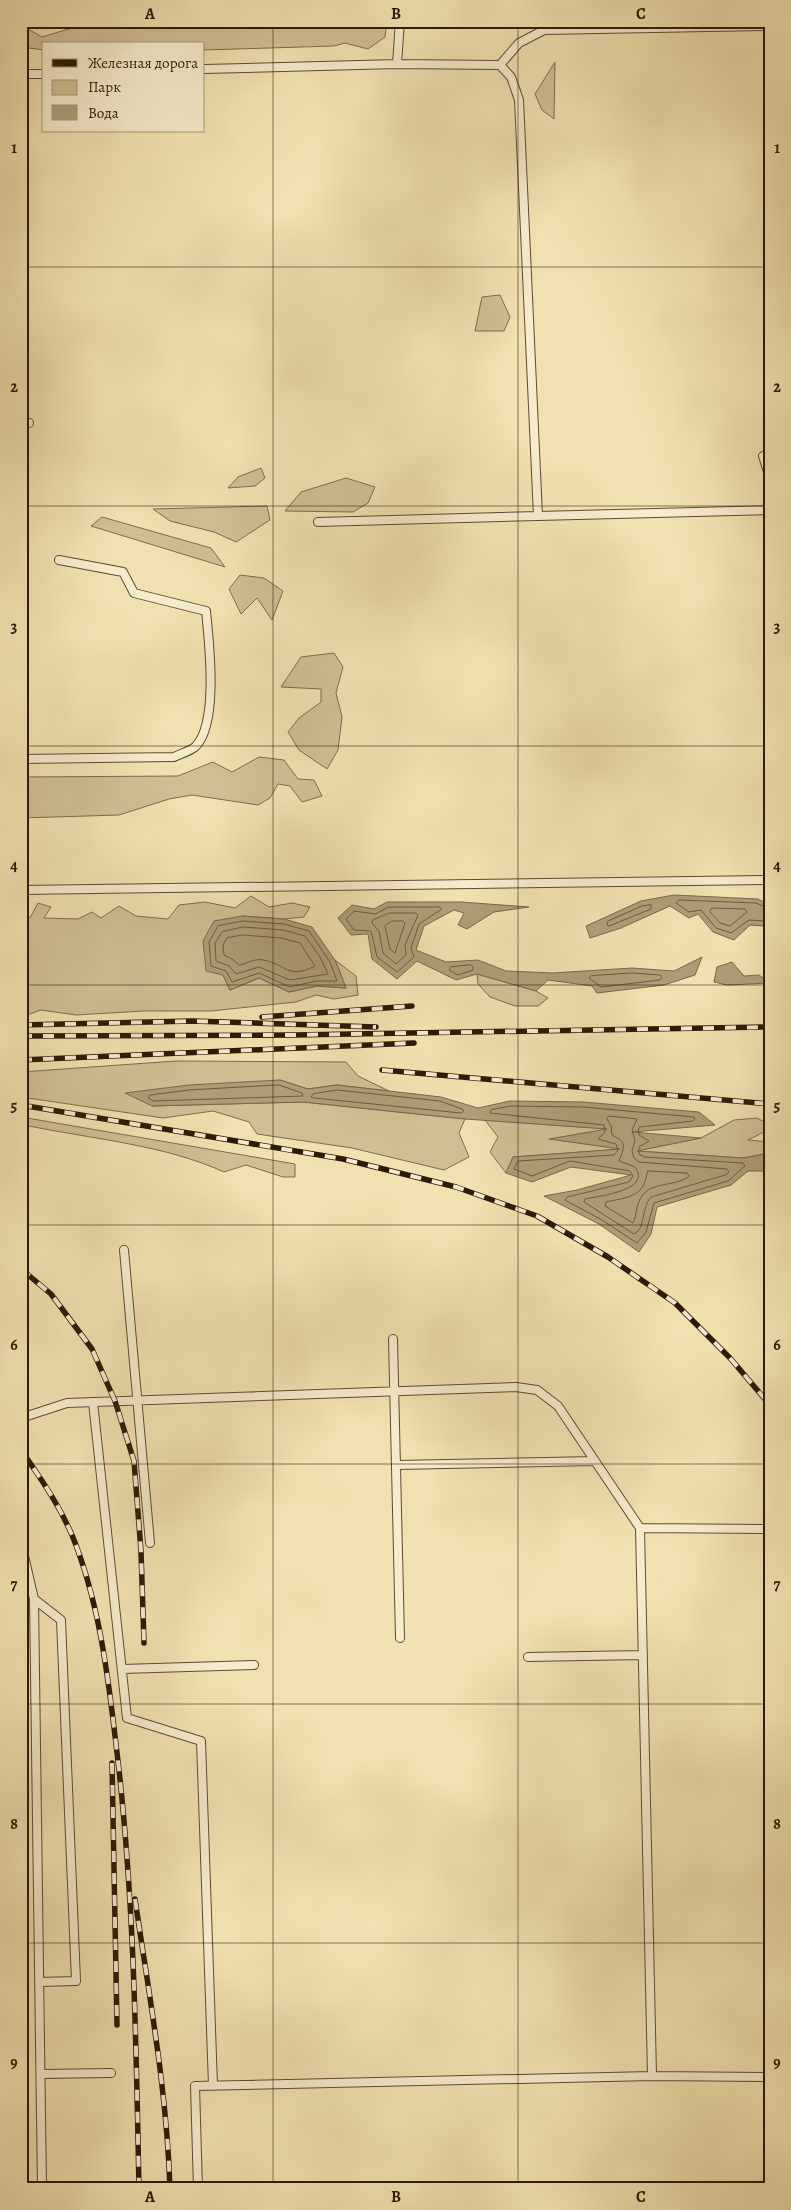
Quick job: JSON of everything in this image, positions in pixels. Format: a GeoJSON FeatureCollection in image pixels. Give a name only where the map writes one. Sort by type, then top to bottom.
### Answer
{"type":"FeatureCollection","features":[{"type":"Feature","properties":{"kind":"lane"},"geometry":{"type":"LineString","coordinates":[[398,64],[400,21]]}},
{"type":"Feature","properties":{"kind":"lane"},"geometry":{"type":"LineString","coordinates":[[500,65],[519,43],[544,30],[770,26]]}},
{"type":"Feature","properties":{"kind":"lane"},"geometry":{"type":"LineString","coordinates":[[205,69],[398,64],[500,65],[511,77],[519,100],[538,516]]}},
{"type":"Feature","properties":{"kind":"lane"},"geometry":{"type":"LineString","coordinates":[[21,74],[42,74]]}},
{"type":"Feature","properties":{"kind":"lane"},"geometry":{"type":"LineString","coordinates":[[763,456],[770,478]]}},
{"type":"Feature","properties":{"kind":"lane"},"geometry":{"type":"LineString","coordinates":[[318,522],[770,510]]}},
{"type":"Feature","properties":{"kind":"lane"},"geometry":{"type":"LineString","coordinates":[[21,759],[174,757],[195,747],[208,724],[211,666],[206,611],[134,592],[123,572],[60,560]]}},
{"type":"Feature","properties":{"kind":"lane"},"geometry":{"type":"LineString","coordinates":[[21,890],[770,880]]}},
{"type":"Feature","properties":{"kind":"lane"},"geometry":{"type":"LineString","coordinates":[[124,1250],[150,1543]]}},
{"type":"Feature","properties":{"kind":"lane"},"geometry":{"type":"LineString","coordinates":[[393,1340],[400,1638]]}},
{"type":"Feature","properties":{"kind":"lane"},"geometry":{"type":"LineString","coordinates":[[21,1418],[66,1403],[516,1387],[537,1390],[558,1406],[640,1528],[652,2076]]}},
{"type":"Feature","properties":{"kind":"lane"},"geometry":{"type":"LineString","coordinates":[[93,1402],[127,1718],[201,1740],[213,2086]]}},
{"type":"Feature","properties":{"kind":"lane"},"geometry":{"type":"LineString","coordinates":[[396,1465],[595,1461]]}},
{"type":"Feature","properties":{"kind":"lane"},"geometry":{"type":"LineString","coordinates":[[640,1528],[770,1529]]}},
{"type":"Feature","properties":{"kind":"lane"},"geometry":{"type":"LineString","coordinates":[[21,1543],[34,1599],[42,2189]]}},
{"type":"Feature","properties":{"kind":"lane"},"geometry":{"type":"LineString","coordinates":[[34,1599],[61,1620],[76,1981],[39,1982]]}},
{"type":"Feature","properties":{"kind":"lane"},"geometry":{"type":"LineString","coordinates":[[528,1657],[643,1655]]}},
{"type":"Feature","properties":{"kind":"lane"},"geometry":{"type":"LineString","coordinates":[[122,1668],[254,1665]]}},
{"type":"Feature","properties":{"kind":"lane"},"geometry":{"type":"LineString","coordinates":[[41,2074],[111,2073]]}},
{"type":"Feature","properties":{"kind":"lane"},"geometry":{"type":"LineString","coordinates":[[198,2189],[195,2086],[652,2076],[770,2077]]}},
{"type":"Feature","properties":{"kind":"green space"},"geometry":{"type":"Polygon","coordinates":[[[95,21],[387,21],[385,37],[368,49],[345,43],[334,46],[205,50],[205,42],[42,42],[42,50],[21,47],[21,25],[42,37],[95,21]]]}},
{"type":"Feature","properties":{"kind":"green space"},"geometry":{"type":"Polygon","coordinates":[[[555,62],[554,119],[542,110],[535,94],[555,62]]]}},
{"type":"Feature","properties":{"kind":"green space"},"geometry":{"type":"Polygon","coordinates":[[[500,295],[510,317],[504,331],[475,331],[482,297],[500,295]]]}},
{"type":"Feature","properties":{"kind":"green space"},"geometry":{"type":"Polygon","coordinates":[[[261,468],[265,478],[255,486],[228,488],[238,477],[261,468]]]}},
{"type":"Feature","properties":{"kind":"green space"},"geometry":{"type":"Polygon","coordinates":[[[346,478],[375,487],[368,503],[353,512],[285,511],[301,492],[346,478]]]}},
{"type":"Feature","properties":{"kind":"green space"},"geometry":{"type":"Polygon","coordinates":[[[267,506],[270,520],[236,542],[214,532],[170,521],[153,509],[267,506]]]}},
{"type":"Feature","properties":{"kind":"green space"},"geometry":{"type":"Polygon","coordinates":[[[102,517],[211,548],[225,567],[91,526],[102,517]]]}},
{"type":"Feature","properties":{"kind":"green space"},"geometry":{"type":"Polygon","coordinates":[[[240,575],[264,578],[283,591],[272,620],[257,598],[241,614],[229,589],[240,575]]]}},
{"type":"Feature","properties":{"kind":"green space"},"geometry":{"type":"Polygon","coordinates":[[[334,653],[343,667],[336,693],[342,717],[338,750],[327,769],[299,750],[288,732],[299,718],[321,702],[321,689],[281,687],[301,657],[334,653]]]}},
{"type":"Feature","properties":{"kind":"green space"},"geometry":{"type":"Polygon","coordinates":[[[259,757],[284,760],[298,779],[314,780],[322,796],[302,802],[290,786],[278,784],[270,798],[258,805],[192,795],[169,799],[119,815],[21,818],[21,777],[178,776],[213,762],[232,772],[259,757]]]}},
{"type":"Feature","properties":{"kind":"green space"},"geometry":{"type":"Polygon","coordinates":[[[251,896],[269,907],[292,903],[310,907],[304,917],[284,919],[242,916],[223,975],[230,990],[259,978],[289,992],[317,986],[346,988],[335,960],[356,976],[358,995],[334,999],[316,995],[296,1002],[211,1011],[144,1011],[76,1015],[41,1010],[21,1017],[21,918],[30,918],[38,903],[51,907],[44,918],[78,919],[92,912],[101,918],[119,906],[136,916],[168,919],[179,905],[205,902],[235,908],[251,896]]]}},
{"type":"Feature","properties":{"kind":"green space"},"geometry":{"type":"Polygon","coordinates":[[[477,974],[536,991],[548,998],[538,1006],[515,1006],[490,997],[478,984],[477,974]]]}},
{"type":"Feature","properties":{"kind":"green space"},"geometry":{"type":"Polygon","coordinates":[[[176,1061],[346,1062],[358,1076],[389,1091],[337,1085],[308,1089],[280,1080],[152,1106],[303,1102],[465,1119],[459,1133],[469,1157],[444,1170],[352,1148],[257,1134],[249,1122],[213,1111],[163,1118],[21,1097],[21,1072],[176,1061]]]}},
{"type":"Feature","properties":{"kind":"green space"},"geometry":{"type":"Polygon","coordinates":[[[21,1117],[295,1164],[295,1177],[283,1177],[246,1165],[224,1172],[178,1155],[153,1149],[29,1126],[21,1131],[21,1117]]]}},
{"type":"Feature","properties":{"kind":"green space"},"geometry":{"type":"Polygon","coordinates":[[[757,1118],[770,1125],[770,1129],[748,1140],[770,1142],[770,1153],[743,1158],[635,1151],[701,1138],[734,1120],[757,1118]]]}},
{"type":"Feature","properties":{"kind":"green space"},"geometry":{"type":"Polygon","coordinates":[[[485,1120],[610,1129],[551,1139],[623,1149],[513,1157],[506,1173],[490,1152],[498,1137],[485,1120]]]}},
{"type":"Feature","properties":{"kind":"water"},"geometry":{"type":"Polygon","coordinates":[[[674,895],[758,899],[770,905],[770,960],[764,953],[765,926],[750,925],[734,940],[713,932],[698,914],[689,918],[670,906],[621,928],[590,938],[586,926],[641,901],[674,895]]]}},
{"type":"Feature","properties":{"kind":"water"},"geometry":{"type":"Polygon","coordinates":[[[387,902],[461,902],[529,907],[494,912],[467,929],[458,925],[464,913],[454,910],[424,926],[416,950],[446,962],[478,960],[506,971],[553,973],[632,968],[674,971],[702,957],[695,975],[664,985],[597,993],[592,986],[548,980],[536,991],[477,974],[456,980],[417,961],[397,979],[372,959],[368,934],[351,935],[338,918],[352,905],[374,909],[387,902]]]}},
{"type":"Feature","properties":{"kind":"water"},"geometry":{"type":"Polygon","coordinates":[[[242,916],[284,919],[312,927],[335,960],[346,988],[317,986],[289,992],[259,978],[230,990],[223,975],[206,971],[203,941],[214,921],[242,916]]]}},
{"type":"Feature","properties":{"kind":"water"},"geometry":{"type":"Polygon","coordinates":[[[732,962],[744,976],[759,975],[770,983],[727,985],[714,982],[717,967],[732,962]]]}},
{"type":"Feature","properties":{"kind":"water"},"geometry":{"type":"Polygon","coordinates":[[[280,1080],[308,1089],[337,1085],[441,1097],[478,1108],[510,1101],[583,1102],[699,1112],[715,1125],[633,1132],[701,1138],[637,1151],[743,1158],[770,1153],[770,1171],[748,1171],[731,1185],[657,1207],[651,1234],[639,1252],[599,1224],[544,1196],[577,1190],[631,1175],[571,1167],[532,1182],[506,1173],[513,1157],[620,1149],[549,1139],[607,1129],[465,1119],[303,1102],[152,1106],[125,1093],[189,1085],[280,1080]]]}},
{"type":"Feature","properties":{"kind":"railway"},"geometry":{"type":"LineString","coordinates":[[262,1017],[412,1006]]}},
{"type":"Feature","properties":{"kind":"railway"},"geometry":{"type":"LineString","coordinates":[[21,1025],[192,1021],[376,1027]]}},
{"type":"Feature","properties":{"kind":"railway"},"geometry":{"type":"LineString","coordinates":[[21,1036],[294,1035],[770,1027]]}},
{"type":"Feature","properties":{"kind":"railway"},"geometry":{"type":"LineString","coordinates":[[21,1060],[414,1043]]}},
{"type":"Feature","properties":{"kind":"railway"},"geometry":{"type":"LineString","coordinates":[[382,1070],[770,1104]]}},
{"type":"Feature","properties":{"kind":"railway"},"geometry":{"type":"LineString","coordinates":[[21,1105],[343,1159],[456,1187],[537,1216],[608,1257],[675,1303],[730,1358],[770,1405]]}},
{"type":"Feature","properties":{"kind":"railway"},"geometry":{"type":"LineString","coordinates":[[21,1269],[51,1294],[92,1349],[115,1401],[134,1461],[141,1551],[144,1643]]}},
{"type":"Feature","properties":{"kind":"railway"},"geometry":{"type":"LineString","coordinates":[[21,1450],[55,1502],[72,1535],[89,1584],[105,1659],[121,1792],[130,1905],[139,2189]]}},
{"type":"Feature","properties":{"kind":"railway"},"geometry":{"type":"LineString","coordinates":[[21,1740],[24,2189]]}},
{"type":"Feature","properties":{"kind":"railway"},"geometry":{"type":"LineString","coordinates":[[112,1763],[117,2025]]}},
{"type":"Feature","properties":{"kind":"railway"},"geometry":{"type":"LineString","coordinates":[[135,1899],[161,2079],[170,2189]]}}]}
